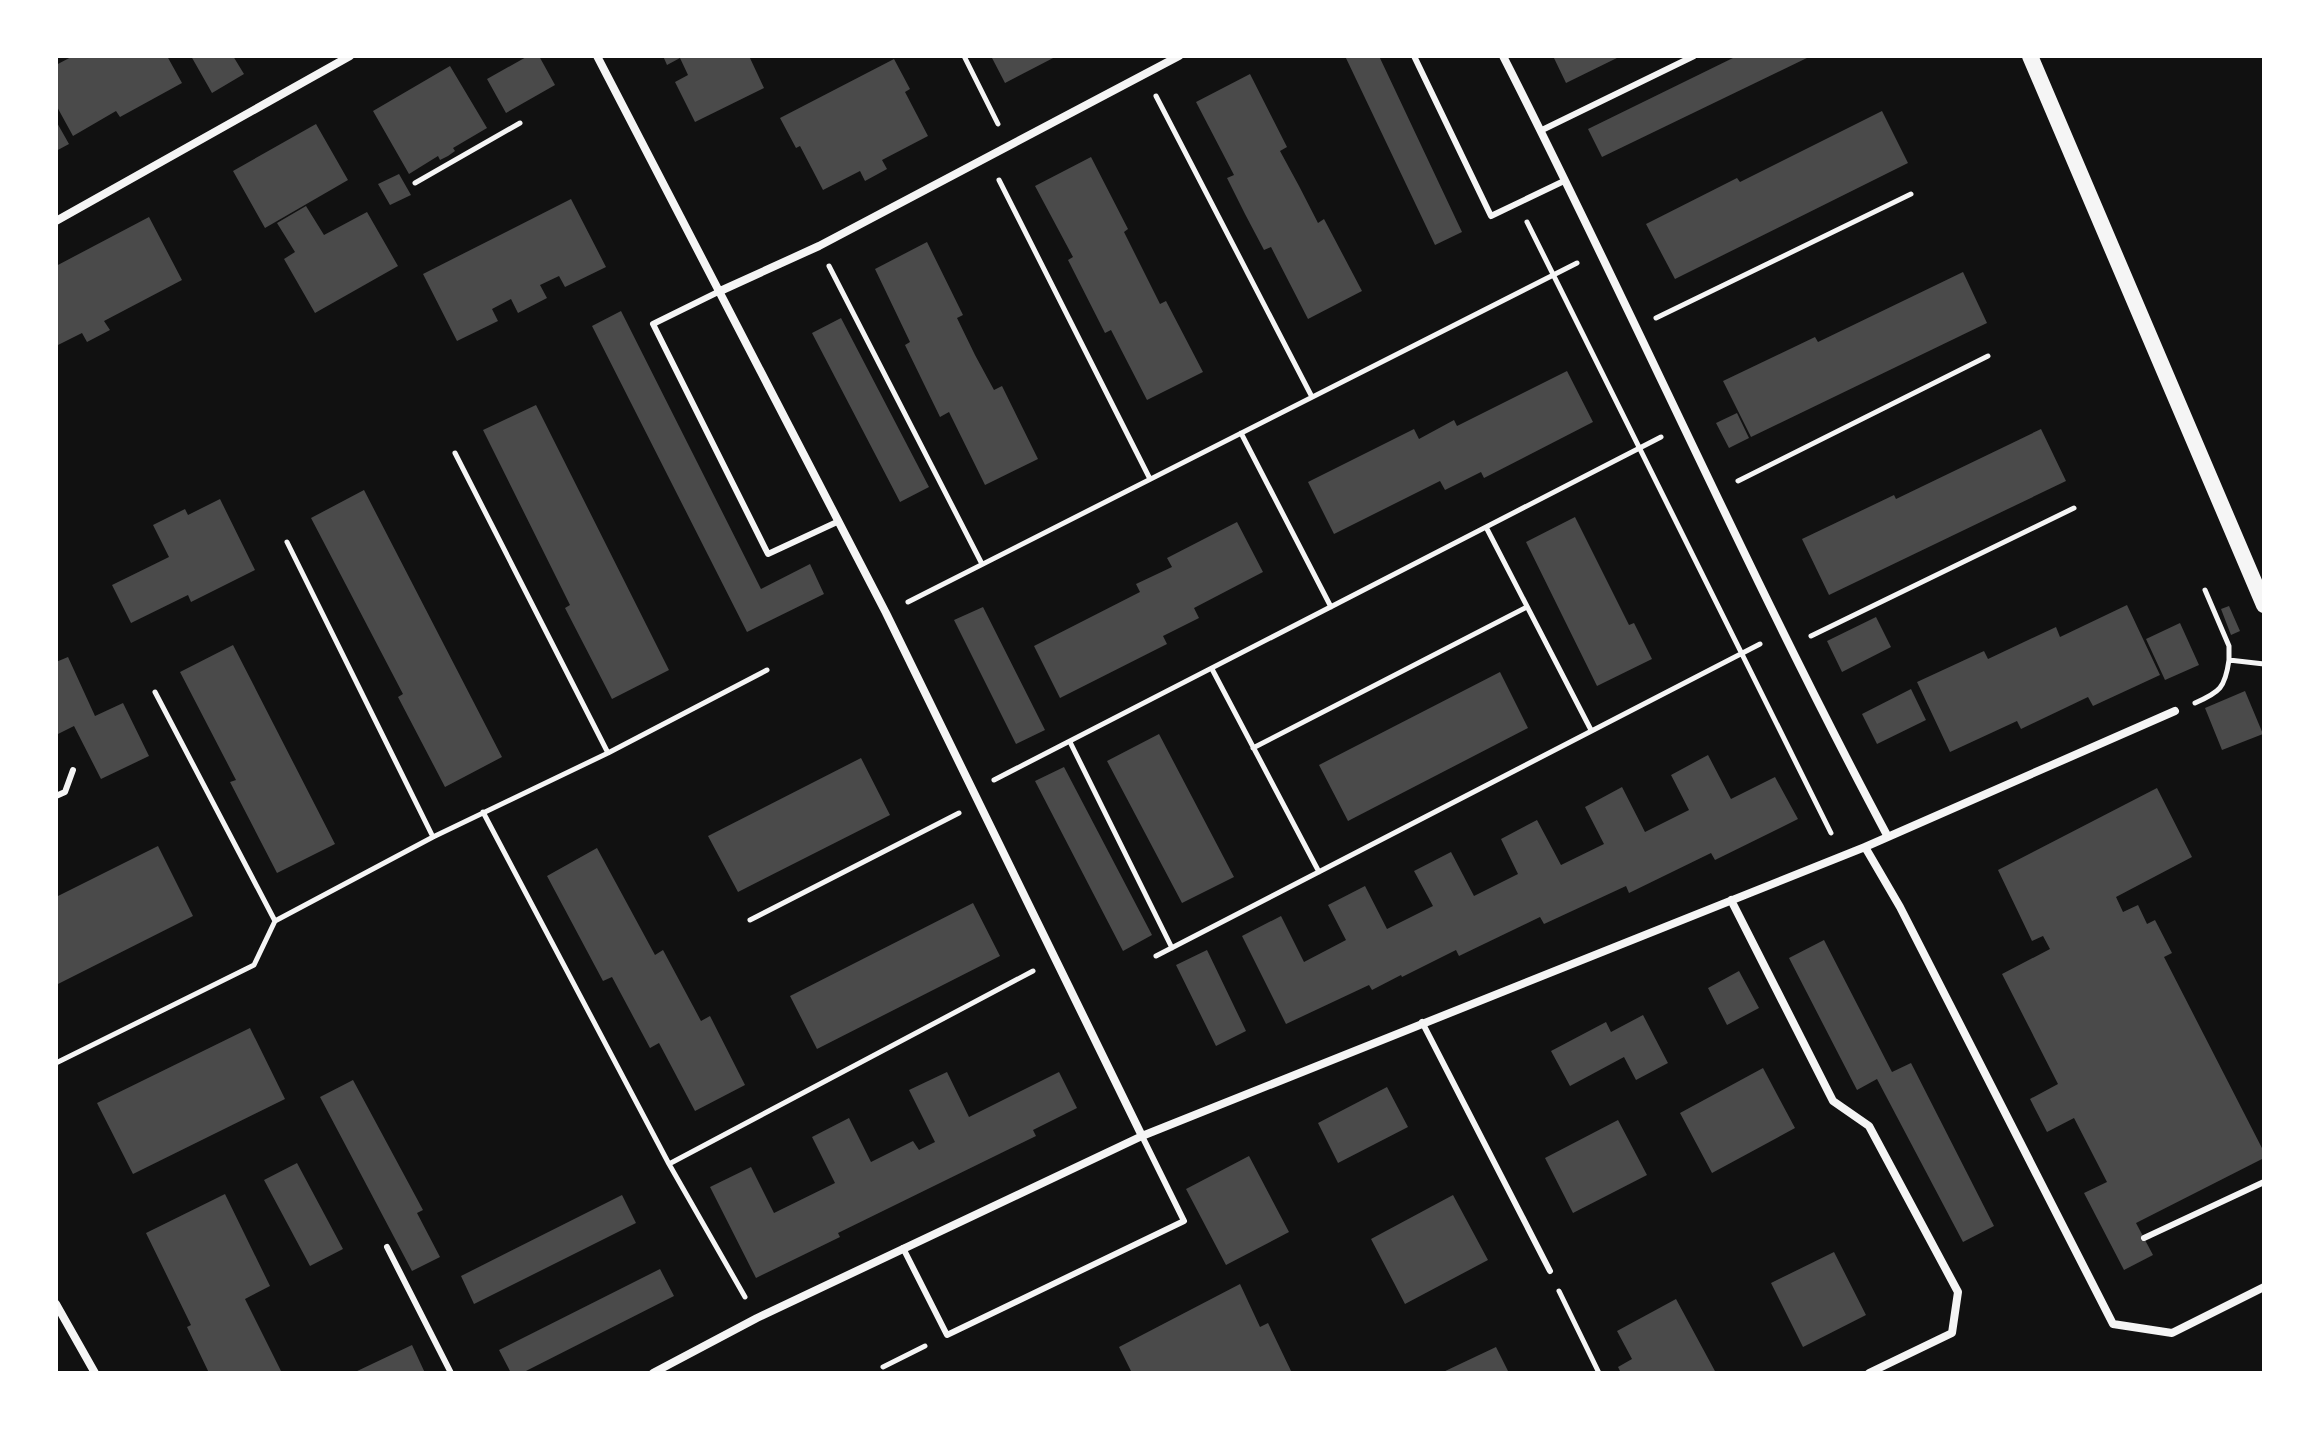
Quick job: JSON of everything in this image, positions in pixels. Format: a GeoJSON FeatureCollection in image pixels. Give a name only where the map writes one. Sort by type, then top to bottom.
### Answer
{"type":"FeatureCollection","features":[{"type":"Feature","properties":{"kind":"main road"},"geometry":{"type":"LineString","coordinates":[[2030,56],[2264,605]]}},
{"type":"Feature","properties":{"kind":"street"},"geometry":{"type":"LineString","coordinates":[[56,221],[350,56]]}},
{"type":"Feature","properties":{"kind":"street"},"geometry":{"type":"LineString","coordinates":[[597,56],[886,613],[1142,1136]]}},
{"type":"Feature","properties":{"kind":"street"},"geometry":{"type":"LineString","coordinates":[[718,292],[819,246],[1179,56]]}},
{"type":"Feature","properties":{"kind":"street"},"geometry":{"type":"LineString","coordinates":[[1503,56],[1637,327],[1789,647],[1888,837]]}},
{"type":"Feature","properties":{"kind":"street"},"geometry":{"type":"LineString","coordinates":[[653,1373],[757,1318],[1142,1136],[1865,847],[2175,711]]}},
{"type":"Feature","properties":{"kind":"street"},"geometry":{"type":"LineString","coordinates":[[1865,847],[1900,907],[2113,1324],[2172,1333],[2264,1287]]}},
{"type":"Feature","properties":{"kind":"street"},"geometry":{"type":"LineString","coordinates":[[1731,900],[1833,1101],[1869,1126],[1958,1292],[1952,1333],[1869,1373]]}},
{"type":"Feature","properties":{"kind":"street"},"geometry":{"type":"LineString","coordinates":[[56,1304],[95,1373]]}},
{"type":"Feature","properties":{"kind":"lane"},"geometry":{"type":"LineString","coordinates":[[1414,56],[1491,216],[1564,181]]}},
{"type":"Feature","properties":{"kind":"lane"},"geometry":{"type":"LineString","coordinates":[[1540,131],[1694,56]]}},
{"type":"Feature","properties":{"kind":"lane"},"geometry":{"type":"LineString","coordinates":[[718,292],[653,324],[768,554],[837,522]]}},
{"type":"Feature","properties":{"kind":"lane"},"geometry":{"type":"LineString","coordinates":[[56,796],[65,792],[73,770]]}},
{"type":"Feature","properties":{"kind":"lane"},"geometry":{"type":"LineString","coordinates":[[1422,1022],[1550,1271]]}},
{"type":"Feature","properties":{"kind":"lane"},"geometry":{"type":"LineString","coordinates":[[903,1248],[947,1335],[1184,1221],[1142,1136]]}},
{"type":"Feature","properties":{"kind":"lane"},"geometry":{"type":"LineString","coordinates":[[2144,1238],[2264,1182]]}},
{"type":"Feature","properties":{"kind":"lane"},"geometry":{"type":"LineString","coordinates":[[387,1247],[451,1373]]}},
{"type":"Feature","properties":{"kind":"path"},"geometry":{"type":"LineString","coordinates":[[964,56],[1009,147]]}},
{"type":"Feature","properties":{"kind":"path"},"geometry":{"type":"LineString","coordinates":[[1145,73],[1312,397]]}},
{"type":"Feature","properties":{"kind":"path"},"geometry":{"type":"LineString","coordinates":[[415,183],[520,123]]}},
{"type":"Feature","properties":{"kind":"path"},"geometry":{"type":"LineString","coordinates":[[987,158],[1150,479]]}},
{"type":"Feature","properties":{"kind":"path"},"geometry":{"type":"LineString","coordinates":[[1637,327],[1911,194]]}},
{"type":"Feature","properties":{"kind":"path"},"geometry":{"type":"LineString","coordinates":[[1518,203],[1842,856]]}},
{"type":"Feature","properties":{"kind":"path"},"geometry":{"type":"LineString","coordinates":[[819,246],[982,564]]}},
{"type":"Feature","properties":{"kind":"path"},"geometry":{"type":"LineString","coordinates":[[886,613],[1599,252]]}},
{"type":"Feature","properties":{"kind":"path"},"geometry":{"type":"LineString","coordinates":[[1716,492],[1988,356]]}},
{"type":"Feature","properties":{"kind":"path"},"geometry":{"type":"LineString","coordinates":[[971,792],[1683,426]]}},
{"type":"Feature","properties":{"kind":"path"},"geometry":{"type":"LineString","coordinates":[[1241,433],[1331,607]]}},
{"type":"Feature","properties":{"kind":"path"},"geometry":{"type":"LineString","coordinates":[[455,453],[608,753]]}},
{"type":"Feature","properties":{"kind":"path"},"geometry":{"type":"LineString","coordinates":[[1789,647],[2074,508]]}},
{"type":"Feature","properties":{"kind":"path"},"geometry":{"type":"LineString","coordinates":[[1486,527],[1591,730]]}},
{"type":"Feature","properties":{"kind":"path"},"geometry":{"type":"LineString","coordinates":[[287,542],[433,837]]}},
{"type":"Feature","properties":{"kind":"path"},"geometry":{"type":"LineString","coordinates":[[2175,711],[2218,693],[2227,677],[2229,646],[2205,590]]}},
{"type":"Feature","properties":{"kind":"path"},"geometry":{"type":"LineString","coordinates":[[1253,748],[1527,607]]}},
{"type":"Feature","properties":{"kind":"path"},"geometry":{"type":"LineString","coordinates":[[1156,956],[1782,632]]}},
{"type":"Feature","properties":{"kind":"path"},"geometry":{"type":"LineString","coordinates":[[2229,660],[2264,664]]}},
{"type":"Feature","properties":{"kind":"path"},"geometry":{"type":"LineString","coordinates":[[1212,669],[1319,872]]}},
{"type":"Feature","properties":{"kind":"path"},"geometry":{"type":"LineString","coordinates":[[56,1063],[254,965],[275,921],[433,837],[608,753],[767,670]]}},
{"type":"Feature","properties":{"kind":"path"},"geometry":{"type":"LineString","coordinates":[[155,692],[275,921]]}},
{"type":"Feature","properties":{"kind":"path"},"geometry":{"type":"LineString","coordinates":[[1070,742],[1172,948]]}},
{"type":"Feature","properties":{"kind":"path"},"geometry":{"type":"LineString","coordinates":[[750,920],[977,804]]}},
{"type":"Feature","properties":{"kind":"path"},"geometry":{"type":"LineString","coordinates":[[483,812],[669,1164],[757,1318]]}},
{"type":"Feature","properties":{"kind":"path"},"geometry":{"type":"LineString","coordinates":[[669,1164],[1056,960]]}},
{"type":"Feature","properties":{"kind":"path"},"geometry":{"type":"LineString","coordinates":[[1550,1271],[1599,1373]]}},
{"type":"Feature","properties":{"kind":"path"},"geometry":{"type":"LineString","coordinates":[[883,1367],[937,1341]]}},
{"type":"Feature","properties":{"kind":"building"},"geometry":{"type":"Polygon","coordinates":[[[73,56],[167,56],[182,83],[120,117],[116,111],[73,136],[56,105],[56,65],[73,56]]]}},
{"type":"Feature","properties":{"kind":"building"},"geometry":{"type":"Polygon","coordinates":[[[191,56],[233,56],[244,74],[212,93],[191,56]]]}},
{"type":"Feature","properties":{"kind":"building"},"geometry":{"type":"Polygon","coordinates":[[[528,56],[539,56],[555,85],[506,113],[487,79],[528,56]]]}},
{"type":"Feature","properties":{"kind":"building"},"geometry":{"type":"Polygon","coordinates":[[[663,56],[749,56],[764,88],[695,122],[675,82],[688,75],[680,58],[667,65],[663,56]]]}},
{"type":"Feature","properties":{"kind":"building"},"geometry":{"type":"Polygon","coordinates":[[[991,56],[1057,56],[1005,83],[991,56]]]}},
{"type":"Feature","properties":{"kind":"building"},"geometry":{"type":"Polygon","coordinates":[[[1345,56],[1379,56],[1462,232],[1435,245],[1345,56]]]}},
{"type":"Feature","properties":{"kind":"building"},"geometry":{"type":"Polygon","coordinates":[[[1553,56],[1621,56],[1566,83],[1553,56]]]}},
{"type":"Feature","properties":{"kind":"building"},"geometry":{"type":"Polygon","coordinates":[[[1737,56],[1811,56],[1602,157],[1588,129],[1737,56]]]}},
{"type":"Feature","properties":{"kind":"building"},"geometry":{"type":"Polygon","coordinates":[[[894,59],[910,89],[905,92],[928,136],[882,160],[887,169],[865,181],[860,171],[823,190],[800,146],[796,148],[780,118],[894,59]]]}},
{"type":"Feature","properties":{"kind":"building"},"geometry":{"type":"Polygon","coordinates":[[[450,66],[487,128],[453,148],[455,151],[448,156],[440,160],[438,156],[409,174],[373,111],[450,66]]]}},
{"type":"Feature","properties":{"kind":"building"},"geometry":{"type":"Polygon","coordinates":[[[1250,74],[1287,147],[1280,151],[1318,223],[1324,219],[1362,291],[1308,319],[1271,247],[1264,250],[1245,214],[1227,178],[1234,175],[1196,102],[1250,74]]]}},
{"type":"Feature","properties":{"kind":"building"},"geometry":{"type":"Polygon","coordinates":[[[1882,111],[1908,163],[1675,279],[1646,224],[1737,178],[1740,182],[1882,111]]]}},
{"type":"Feature","properties":{"kind":"building"},"geometry":{"type":"Polygon","coordinates":[[[56,121],[69,144],[56,151],[56,121]]]}},
{"type":"Feature","properties":{"kind":"building"},"geometry":{"type":"Polygon","coordinates":[[[316,124],[348,180],[265,228],[233,171],[316,124]]]}},
{"type":"Feature","properties":{"kind":"building"},"geometry":{"type":"Polygon","coordinates":[[[1091,157],[1128,229],[1124,232],[1160,304],[1166,301],[1203,372],[1147,400],[1111,330],[1105,333],[1068,260],[1073,257],[1035,186],[1091,157]]]}},
{"type":"Feature","properties":{"kind":"building"},"geometry":{"type":"Polygon","coordinates":[[[399,174],[411,195],[390,205],[378,184],[399,174]]]}},
{"type":"Feature","properties":{"kind":"building"},"geometry":{"type":"Polygon","coordinates":[[[571,199],[606,267],[565,287],[559,276],[540,285],[547,298],[518,313],[511,299],[492,309],[498,321],[457,341],[423,274],[571,199]]]}},
{"type":"Feature","properties":{"kind":"building"},"geometry":{"type":"Polygon","coordinates":[[[306,206],[324,235],[367,212],[398,266],[315,313],[284,259],[295,252],[277,223],[306,206]]]}},
{"type":"Feature","properties":{"kind":"building"},"geometry":{"type":"Polygon","coordinates":[[[149,217],[182,280],[104,321],[110,330],[87,342],[82,333],[56,346],[56,266],[149,217]]]}},
{"type":"Feature","properties":{"kind":"building"},"geometry":{"type":"Polygon","coordinates":[[[927,242],[963,315],[957,318],[975,355],[994,390],[1002,386],[1038,459],[985,485],[949,412],[940,417],[905,345],[910,342],[875,269],[927,242]]]}},
{"type":"Feature","properties":{"kind":"building"},"geometry":{"type":"Polygon","coordinates":[[[1963,272],[1987,323],[1751,437],[1723,381],[1815,337],[1818,342],[1963,272]]]}},
{"type":"Feature","properties":{"kind":"building"},"geometry":{"type":"Polygon","coordinates":[[[621,311],[761,589],[810,564],[824,594],[747,632],[592,326],[621,311]]]}},
{"type":"Feature","properties":{"kind":"building"},"geometry":{"type":"Polygon","coordinates":[[[841,318],[929,487],[900,502],[812,333],[841,318]]]}},
{"type":"Feature","properties":{"kind":"building"},"geometry":{"type":"Polygon","coordinates":[[[1567,371],[1593,422],[1484,478],[1481,472],[1445,490],[1440,481],[1334,534],[1308,482],[1414,429],[1419,439],[1454,420],[1457,426],[1567,371]]]}},
{"type":"Feature","properties":{"kind":"building"},"geometry":{"type":"Polygon","coordinates":[[[536,405],[669,670],[612,699],[565,608],[570,605],[483,430],[536,405]]]}},
{"type":"Feature","properties":{"kind":"building"},"geometry":{"type":"Polygon","coordinates":[[[1737,413],[1749,438],[1729,448],[1716,423],[1737,413]]]}},
{"type":"Feature","properties":{"kind":"building"},"geometry":{"type":"Polygon","coordinates":[[[2041,429],[2066,481],[1829,595],[1802,539],[1894,495],[1896,499],[2041,429]]]}},
{"type":"Feature","properties":{"kind":"building"},"geometry":{"type":"Polygon","coordinates":[[[364,490],[502,757],[445,787],[398,697],[403,694],[311,518],[364,490]]]}},
{"type":"Feature","properties":{"kind":"building"},"geometry":{"type":"Polygon","coordinates":[[[220,499],[255,570],[191,602],[188,595],[131,623],[112,585],[169,557],[153,525],[185,509],[188,515],[220,499]]]}},
{"type":"Feature","properties":{"kind":"building"},"geometry":{"type":"Polygon","coordinates":[[[1575,517],[1629,625],[1634,623],[1652,659],[1597,686],[1526,542],[1575,517]]]}},
{"type":"Feature","properties":{"kind":"building"},"geometry":{"type":"Polygon","coordinates":[[[1237,522],[1263,572],[1194,608],[1199,618],[1163,636],[1167,644],[1060,698],[1034,646],[1140,592],[1136,584],[1172,567],[1167,558],[1237,522]]]}},
{"type":"Feature","properties":{"kind":"building"},"geometry":{"type":"Polygon","coordinates":[[[2127,605],[2160,675],[2093,706],[2088,697],[2021,729],[2017,721],[1950,752],[1917,682],[1984,651],[1988,659],[2056,627],[2060,637],[2127,605]]]}},
{"type":"Feature","properties":{"kind":"building"},"geometry":{"type":"Polygon","coordinates":[[[2229,606],[2240,631],[2231,635],[2221,609],[2229,606]]]}},
{"type":"Feature","properties":{"kind":"building"},"geometry":{"type":"Polygon","coordinates":[[[983,607],[1045,730],[1016,744],[954,620],[983,607]]]}},
{"type":"Feature","properties":{"kind":"building"},"geometry":{"type":"Polygon","coordinates":[[[1876,617],[1891,647],[1842,672],[1827,641],[1876,617]]]}},
{"type":"Feature","properties":{"kind":"building"},"geometry":{"type":"Polygon","coordinates":[[[2180,623],[2199,665],[2165,680],[2146,639],[2180,623]]]}},
{"type":"Feature","properties":{"kind":"building"},"geometry":{"type":"Polygon","coordinates":[[[233,645],[335,844],[277,873],[230,782],[236,780],[180,672],[233,645]]]}},
{"type":"Feature","properties":{"kind":"building"},"geometry":{"type":"Polygon","coordinates":[[[68,657],[95,716],[123,703],[149,756],[101,779],[74,726],[56,735],[56,662],[68,657]]]}},
{"type":"Feature","properties":{"kind":"building"},"geometry":{"type":"Polygon","coordinates":[[[1500,672],[1528,728],[1348,821],[1319,765],[1500,672]]]}},
{"type":"Feature","properties":{"kind":"building"},"geometry":{"type":"Polygon","coordinates":[[[1911,689],[1926,720],[1877,744],[1862,714],[1911,689]]]}},
{"type":"Feature","properties":{"kind":"building"},"geometry":{"type":"Polygon","coordinates":[[[2245,691],[2263,734],[2222,750],[2205,708],[2245,691]]]}},
{"type":"Feature","properties":{"kind":"building"},"geometry":{"type":"Polygon","coordinates":[[[1159,734],[1234,877],[1182,903],[1107,761],[1159,734]]]}},
{"type":"Feature","properties":{"kind":"building"},"geometry":{"type":"Polygon","coordinates":[[[1708,755],[1731,799],[1775,777],[1798,819],[1715,860],[1711,853],[1629,893],[1626,886],[1544,924],[1540,917],[1459,956],[1456,950],[1402,977],[1372,990],[1369,985],[1286,1024],[1242,936],[1281,916],[1304,962],[1346,940],[1328,905],[1365,886],[1387,929],[1433,906],[1414,871],[1451,852],[1474,896],[1518,874],[1501,839],[1537,820],[1561,865],[1604,844],[1585,807],[1622,787],[1645,832],[1689,810],[1671,775],[1708,755]]]}},
{"type":"Feature","properties":{"kind":"building"},"geometry":{"type":"Polygon","coordinates":[[[861,758],[890,815],[738,892],[708,836],[861,758]]]}},
{"type":"Feature","properties":{"kind":"building"},"geometry":{"type":"Polygon","coordinates":[[[1064,767],[1152,935],[1123,951],[1035,781],[1064,767]]]}},
{"type":"Feature","properties":{"kind":"building"},"geometry":{"type":"Polygon","coordinates":[[[2157,788],[2192,857],[2116,897],[2123,912],[2138,905],[2147,924],[2155,920],[2172,953],[2164,957],[2264,1152],[2264,1158],[2136,1223],[2153,1255],[2124,1270],[2084,1193],[2107,1182],[2074,1118],[2047,1132],[2030,1099],[2058,1084],[2002,974],[2050,949],[2043,936],[2032,941],[1998,870],[2157,788]]]}},
{"type":"Feature","properties":{"kind":"building"},"geometry":{"type":"Polygon","coordinates":[[[158,846],[193,916],[56,985],[56,897],[158,846]]]}},
{"type":"Feature","properties":{"kind":"building"},"geometry":{"type":"Polygon","coordinates":[[[597,848],[655,955],[663,950],[701,1021],[710,1016],[745,1085],[695,1111],[659,1043],[650,1048],[612,977],[603,981],[547,876],[597,848]]]}},
{"type":"Feature","properties":{"kind":"building"},"geometry":{"type":"Polygon","coordinates":[[[973,903],[1000,956],[817,1049],[790,996],[973,903]]]}},
{"type":"Feature","properties":{"kind":"building"},"geometry":{"type":"Polygon","coordinates":[[[1824,940],[1892,1072],[1911,1063],[1994,1226],[1963,1242],[1877,1079],[1857,1090],[1789,958],[1824,940]]]}},
{"type":"Feature","properties":{"kind":"building"},"geometry":{"type":"Polygon","coordinates":[[[1207,950],[1246,1031],[1216,1046],[1176,965],[1207,950]]]}},
{"type":"Feature","properties":{"kind":"building"},"geometry":{"type":"Polygon","coordinates":[[[1739,971],[1759,1008],[1727,1025],[1708,988],[1739,971]]]}},
{"type":"Feature","properties":{"kind":"building"},"geometry":{"type":"Polygon","coordinates":[[[1643,1015],[1668,1063],[1636,1080],[1624,1057],[1570,1086],[1551,1051],[1606,1022],[1611,1032],[1643,1015]]]}},
{"type":"Feature","properties":{"kind":"building"},"geometry":{"type":"Polygon","coordinates":[[[250,1028],[285,1099],[133,1174],[97,1103],[250,1028]]]}},
{"type":"Feature","properties":{"kind":"building"},"geometry":{"type":"Polygon","coordinates":[[[1763,1068],[1795,1128],[1712,1173],[1680,1113],[1763,1068]]]}},
{"type":"Feature","properties":{"kind":"building"},"geometry":{"type":"Polygon","coordinates":[[[947,1072],[969,1117],[1059,1072],[1077,1108],[1033,1130],[1036,1136],[838,1233],[840,1237],[756,1278],[710,1187],[751,1167],[774,1213],[835,1183],[812,1137],[849,1118],[871,1162],[913,1141],[919,1150],[935,1142],[909,1090],[947,1072]]]}},
{"type":"Feature","properties":{"kind":"building"},"geometry":{"type":"Polygon","coordinates":[[[353,1080],[423,1210],[417,1213],[440,1257],[412,1271],[320,1097],[353,1080]]]}},
{"type":"Feature","properties":{"kind":"building"},"geometry":{"type":"Polygon","coordinates":[[[1387,1087],[1408,1127],[1338,1163],[1318,1123],[1387,1087]]]}},
{"type":"Feature","properties":{"kind":"building"},"geometry":{"type":"Polygon","coordinates":[[[1618,1120],[1647,1175],[1573,1213],[1545,1158],[1618,1120]]]}},
{"type":"Feature","properties":{"kind":"building"},"geometry":{"type":"Polygon","coordinates":[[[1249,1156],[1289,1232],[1226,1265],[1186,1189],[1249,1156]]]}},
{"type":"Feature","properties":{"kind":"building"},"geometry":{"type":"Polygon","coordinates":[[[297,1163],[343,1249],[310,1266],[264,1180],[297,1163]]]}},
{"type":"Feature","properties":{"kind":"building"},"geometry":{"type":"Polygon","coordinates":[[[225,1194],[270,1286],[245,1299],[282,1373],[209,1373],[187,1327],[191,1325],[146,1233],[225,1194]]]}},
{"type":"Feature","properties":{"kind":"building"},"geometry":{"type":"Polygon","coordinates":[[[622,1195],[636,1223],[474,1304],[461,1276],[622,1195]]]}},
{"type":"Feature","properties":{"kind":"building"},"geometry":{"type":"Polygon","coordinates":[[[1453,1195],[1488,1260],[1405,1304],[1371,1239],[1453,1195]]]}},
{"type":"Feature","properties":{"kind":"building"},"geometry":{"type":"Polygon","coordinates":[[[1834,1252],[1866,1315],[1803,1347],[1771,1283],[1834,1252]]]}},
{"type":"Feature","properties":{"kind":"building"},"geometry":{"type":"Polygon","coordinates":[[[660,1269],[674,1296],[522,1373],[511,1373],[499,1350],[660,1269]]]}},
{"type":"Feature","properties":{"kind":"building"},"geometry":{"type":"Polygon","coordinates":[[[1240,1284],[1260,1327],[1268,1323],[1292,1373],[1132,1373],[1119,1347],[1240,1284]]]}},
{"type":"Feature","properties":{"kind":"building"},"geometry":{"type":"Polygon","coordinates":[[[1676,1299],[1716,1373],[1621,1373],[1618,1367],[1632,1359],[1617,1331],[1676,1299]]]}},
{"type":"Feature","properties":{"kind":"building"},"geometry":{"type":"Polygon","coordinates":[[[412,1345],[425,1373],[353,1373],[412,1345]]]}},
{"type":"Feature","properties":{"kind":"building"},"geometry":{"type":"Polygon","coordinates":[[[1496,1347],[1509,1373],[1441,1373],[1496,1347]]]}}]}
